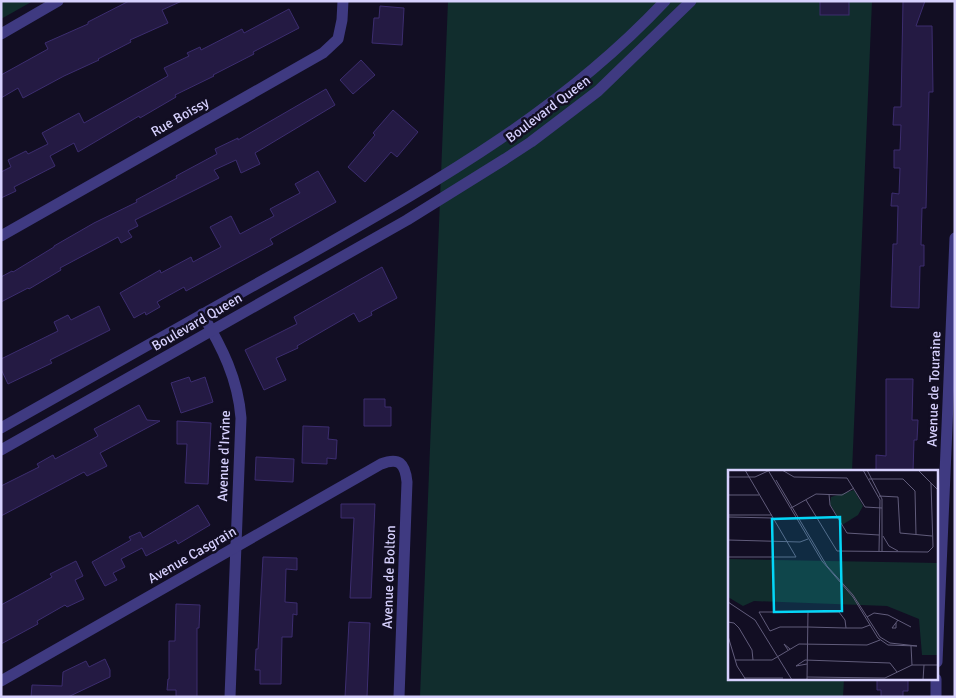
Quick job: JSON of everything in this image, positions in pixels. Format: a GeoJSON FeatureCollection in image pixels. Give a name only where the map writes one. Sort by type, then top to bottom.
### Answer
{"type":"FeatureCollection","features":[{"type":"Feature","properties":{"kind":"street"},"geometry":{"type":"LineString","coordinates":[[1,34],[58,1]]}},
{"type":"Feature","properties":{"kind":"street","name":"Rue Boissy"},"geometry":{"type":"LineString","coordinates":[[1,236],[323,53],[338,39],[343,1]]}},
{"type":"Feature","properties":{"kind":"street","name":"Boulevard Queen"},"geometry":{"type":"LineString","coordinates":[[1,428],[397,204],[489,148],[592,72],[644,24],[665,1]]}},
{"type":"Feature","properties":{"kind":"street","name":"Boulevard Queen"},"geometry":{"type":"LineString","coordinates":[[1,450],[407,220],[468,183],[546,130],[598,91],[691,1]]}},
{"type":"Feature","properties":{"kind":"street"},"geometry":{"type":"LineString","coordinates":[[397,204],[407,220]]}},
{"type":"Feature","properties":{"kind":"street","name":"Avenue de Touraine"},"geometry":{"type":"LineString","coordinates":[[938,642],[953,343],[955,238]]}},
{"type":"Feature","properties":{"kind":"street","name":"Avenue d'Irvine"},"geometry":{"type":"LineString","coordinates":[[202,314],[233,373],[240,397],[242,418],[230,697]]}},
{"type":"Feature","properties":{"kind":"street","name":"Avenue Casgrain"},"geometry":{"type":"LineString","coordinates":[[1,681],[381,464],[391,460],[398,461]]}},
{"type":"Feature","properties":{"kind":"street","name":"Avenue de Bolton"},"geometry":{"type":"LineString","coordinates":[[398,461],[406,470],[407,482],[399,697]]}},
{"type":"Feature","properties":{"kind":"street"},"geometry":{"type":"LineString","coordinates":[[936,680],[936,697]]}},
{"type":"Feature","properties":{"kind":"green space"},"geometry":{"type":"Polygon","coordinates":[[[1,1],[33,1],[1,19],[1,1]]]}},
{"type":"Feature","properties":{"kind":"green space"},"geometry":{"type":"Polygon","coordinates":[[[448,1],[872,1],[852,470],[728,470],[728,680],[844,680],[843,697],[420,697],[448,1]]]}},
{"type":"Feature","properties":{"kind":"building"},"geometry":{"type":"Polygon","coordinates":[[[129,1],[182,1],[162,10],[168,23],[130,40],[131,42],[99,60],[23,98],[18,88],[1,98],[1,75],[48,49],[45,43],[88,24],[88,22],[129,1]]]}},
{"type":"Feature","properties":{"kind":"building"},"geometry":{"type":"Polygon","coordinates":[[[820,1],[849,1],[849,15],[820,15],[820,1]]]}},
{"type":"Feature","properties":{"kind":"building"},"geometry":{"type":"Polygon","coordinates":[[[903,1],[925,1],[916,26],[932,26],[933,92],[929,92],[926,208],[922,208],[921,245],[924,245],[924,266],[920,266],[919,308],[891,307],[893,244],[897,244],[898,206],[891,206],[892,193],[899,194],[900,168],[894,168],[894,150],[900,150],[901,125],[893,125],[894,107],[901,107],[903,1]]]}},
{"type":"Feature","properties":{"kind":"building"},"geometry":{"type":"Polygon","coordinates":[[[380,6],[404,8],[402,45],[372,43],[374,18],[379,18],[380,6]]]}},
{"type":"Feature","properties":{"kind":"building"},"geometry":{"type":"Polygon","coordinates":[[[289,9],[299,28],[253,52],[254,54],[214,76],[175,95],[176,97],[140,118],[139,116],[78,152],[74,143],[50,156],[55,166],[14,187],[16,191],[1,198],[1,172],[11,167],[8,160],[26,151],[28,154],[48,144],[42,133],[79,113],[84,123],[168,76],[164,68],[189,56],[187,53],[200,47],[201,50],[242,29],[244,33],[289,9]]]}},
{"type":"Feature","properties":{"kind":"building"},"geometry":{"type":"Polygon","coordinates":[[[361,60],[375,75],[353,94],[340,80],[361,60]]]}},
{"type":"Feature","properties":{"kind":"building"},"geometry":{"type":"Polygon","coordinates":[[[326,89],[335,105],[255,153],[260,164],[241,173],[236,160],[214,170],[219,178],[135,220],[138,226],[128,231],[132,237],[121,243],[118,237],[60,268],[61,270],[29,289],[1,302],[1,277],[13,272],[94,223],[137,202],[136,200],[177,178],[176,176],[217,154],[215,149],[238,138],[238,140],[326,89]]]}},
{"type":"Feature","properties":{"kind":"building"},"geometry":{"type":"Polygon","coordinates":[[[393,110],[418,132],[397,157],[391,152],[365,182],[348,167],[393,110]]]}},
{"type":"Feature","properties":{"kind":"building"},"geometry":{"type":"Polygon","coordinates":[[[318,171],[336,202],[270,239],[273,244],[186,291],[184,287],[157,302],[160,307],[146,315],[145,312],[134,318],[120,293],[160,270],[161,273],[191,257],[193,262],[221,247],[210,227],[231,216],[240,234],[274,216],[270,209],[300,193],[295,184],[318,171]]]}},
{"type":"Feature","properties":{"kind":"building"},"geometry":{"type":"Polygon","coordinates":[[[382,267],[397,298],[371,312],[372,315],[359,322],[354,313],[297,346],[298,348],[276,358],[286,380],[264,390],[245,350],[297,324],[294,317],[382,267]]]}},
{"type":"Feature","properties":{"kind":"building"},"geometry":{"type":"Polygon","coordinates":[[[99,306],[110,330],[50,360],[52,363],[8,384],[1,369],[1,359],[58,331],[54,322],[68,315],[71,320],[99,306]]]}},
{"type":"Feature","properties":{"kind":"building"},"geometry":{"type":"Polygon","coordinates":[[[189,377],[191,382],[205,377],[213,402],[181,413],[171,383],[189,377]]]}},
{"type":"Feature","properties":{"kind":"building"},"geometry":{"type":"Polygon","coordinates":[[[886,379],[913,379],[912,420],[918,420],[917,440],[914,440],[913,470],[876,470],[876,455],[886,456],[886,379]]]}},
{"type":"Feature","properties":{"kind":"building"},"geometry":{"type":"Polygon","coordinates":[[[364,399],[385,399],[385,407],[391,407],[391,426],[364,426],[364,399]]]}},
{"type":"Feature","properties":{"kind":"building"},"geometry":{"type":"Polygon","coordinates":[[[139,405],[147,420],[160,421],[100,453],[107,466],[87,476],[84,472],[1,516],[1,486],[39,467],[37,464],[53,455],[55,459],[98,436],[94,429],[139,405]]]}},
{"type":"Feature","properties":{"kind":"building"},"geometry":{"type":"Polygon","coordinates":[[[177,421],[211,423],[208,484],[185,483],[187,444],[177,444],[177,421]]]}},
{"type":"Feature","properties":{"kind":"building"},"geometry":{"type":"Polygon","coordinates":[[[303,426],[329,427],[328,439],[337,440],[336,459],[327,458],[327,464],[302,463],[303,426]]]}},
{"type":"Feature","properties":{"kind":"building"},"geometry":{"type":"Polygon","coordinates":[[[256,457],[294,459],[293,482],[255,480],[256,457]]]}},
{"type":"Feature","properties":{"kind":"building"},"geometry":{"type":"Polygon","coordinates":[[[341,504],[375,504],[371,598],[350,598],[354,518],[341,518],[341,504]]]}},
{"type":"Feature","properties":{"kind":"building"},"geometry":{"type":"Polygon","coordinates":[[[198,505],[210,525],[178,544],[176,540],[146,556],[142,548],[121,559],[125,567],[113,573],[117,580],[105,586],[92,562],[131,540],[129,537],[140,532],[143,538],[198,505]]]}},
{"type":"Feature","properties":{"kind":"building"},"geometry":{"type":"Polygon","coordinates":[[[263,557],[297,558],[297,570],[286,569],[285,602],[297,603],[297,615],[293,614],[292,637],[282,637],[281,684],[260,684],[260,670],[255,670],[256,649],[258,649],[263,557]]]}},
{"type":"Feature","properties":{"kind":"building"},"geometry":{"type":"Polygon","coordinates":[[[76,561],[83,576],[75,580],[84,599],[67,607],[65,605],[37,621],[38,624],[1,644],[1,605],[52,577],[50,574],[76,561]]]}},
{"type":"Feature","properties":{"kind":"building"},"geometry":{"type":"Polygon","coordinates":[[[176,604],[200,605],[199,628],[197,628],[197,697],[176,697],[176,690],[167,690],[169,679],[169,641],[175,641],[176,604]]]}},
{"type":"Feature","properties":{"kind":"building"},"geometry":{"type":"Polygon","coordinates":[[[349,622],[370,623],[367,697],[345,697],[349,622]]]}},
{"type":"Feature","properties":{"kind":"building"},"geometry":{"type":"Polygon","coordinates":[[[105,659],[110,670],[110,677],[68,697],[31,697],[32,685],[62,686],[63,672],[86,661],[89,667],[105,659]]]}},
{"type":"Feature","properties":{"kind":"building"},"geometry":{"type":"Polygon","coordinates":[[[877,680],[908,680],[908,691],[903,691],[903,697],[881,697],[881,690],[877,690],[877,680]]]}}]}
